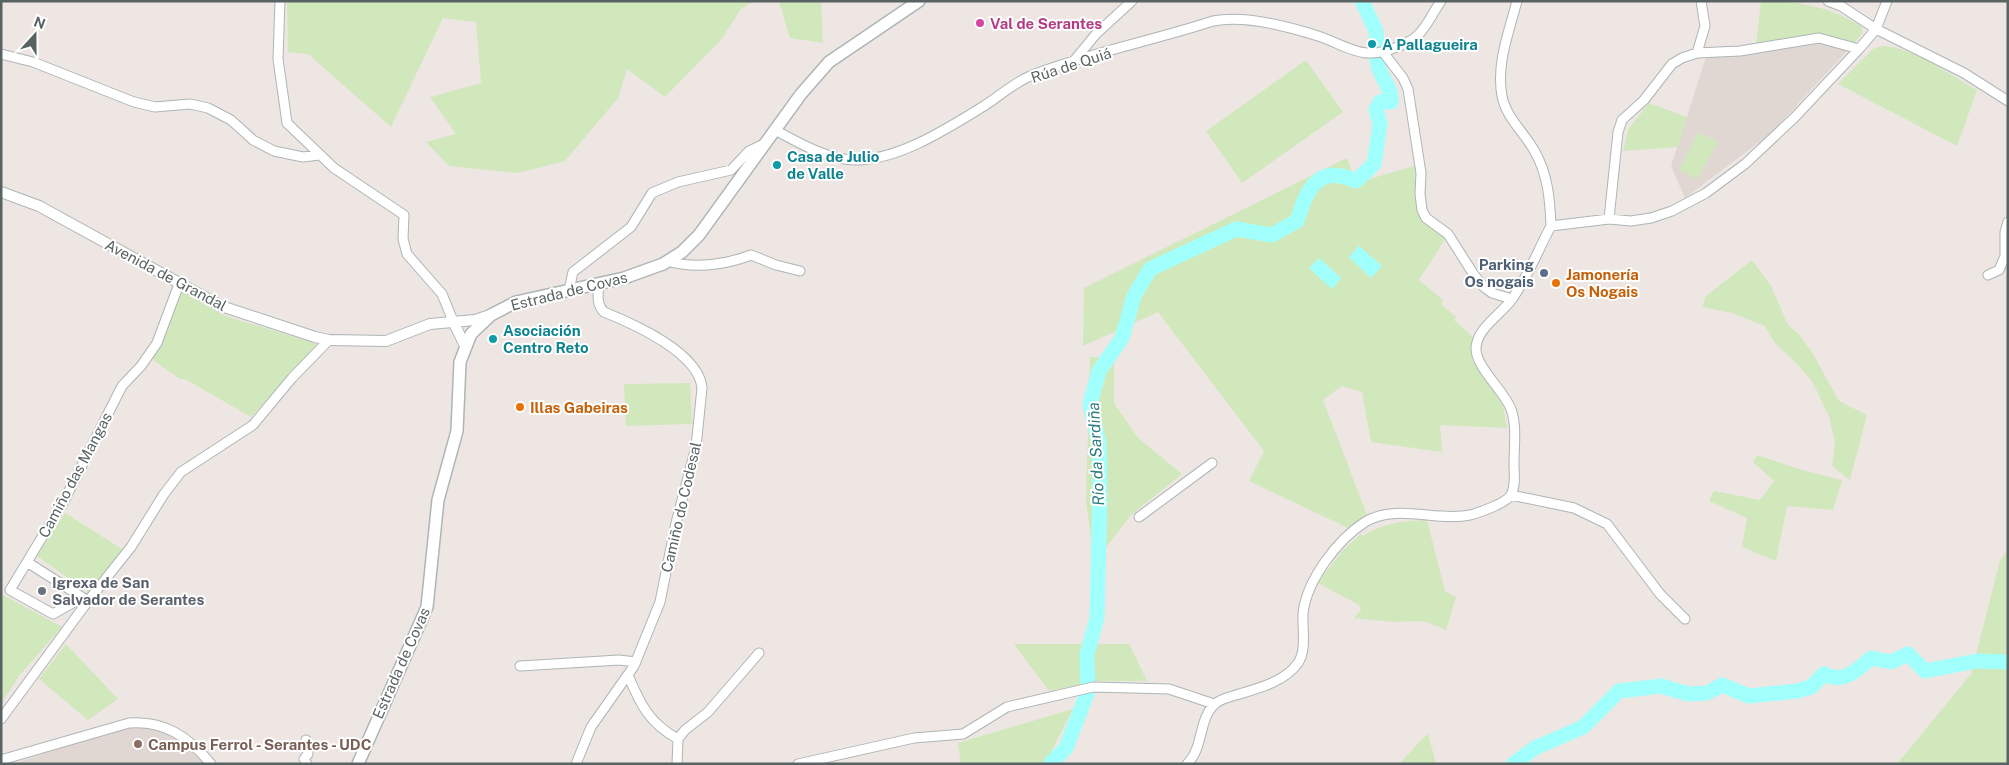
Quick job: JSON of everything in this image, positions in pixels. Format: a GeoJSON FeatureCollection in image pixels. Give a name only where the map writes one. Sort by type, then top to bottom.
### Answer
{"type":"FeatureCollection","features":[{"type":"Feature","properties":{"kind":"main road","name":"Estrada de Covas"},"geometry":{"type":"LineString","coordinates":[[358,764],[427,607],[438,500],[457,431],[460,362],[465,346],[473,332],[491,315],[516,302],[624,278],[667,261],[682,252],[699,235],[801,94],[829,62],[919,1]]}},
{"type":"Feature","properties":{"kind":"street"},"geometry":{"type":"LineString","coordinates":[[280,1],[278,59],[287,123],[334,168],[404,215],[403,239],[407,254],[442,294],[465,346]]}},
{"type":"Feature","properties":{"kind":"street"},"geometry":{"type":"LineString","coordinates":[[1073,62],[1096,34],[1132,1]]}},
{"type":"Feature","properties":{"kind":"street"},"geometry":{"type":"LineString","coordinates":[[1441,1],[1417,36],[1383,52],[1403,78],[1408,89],[1422,173],[1420,194],[1422,210],[1426,218],[1448,234],[1474,275],[1484,287],[1492,293],[1512,299]]}},
{"type":"Feature","properties":{"kind":"street"},"geometry":{"type":"LineString","coordinates":[[1188,764],[1198,748],[1208,712],[1214,704],[1266,686],[1292,670],[1299,662],[1307,594],[1312,580],[1347,536],[1368,521],[1385,516],[1468,515],[1504,502],[1511,495],[1514,484],[1515,427],[1512,411],[1507,400],[1478,358],[1476,349],[1482,333],[1512,299],[1551,226],[1550,202],[1541,163],[1507,110],[1502,97],[1502,57],[1517,1]]}},
{"type":"Feature","properties":{"kind":"street"},"geometry":{"type":"LineString","coordinates":[[1697,52],[1705,26],[1702,1]]}},
{"type":"Feature","properties":{"kind":"street"},"geometry":{"type":"LineString","coordinates":[[1828,1],[1841,6],[1876,29],[1964,73],[2008,101]]}},
{"type":"Feature","properties":{"kind":"street"},"geometry":{"type":"LineString","coordinates":[[1551,226],[1609,218],[1631,221],[1651,218],[1672,212],[1706,193],[1759,151],[1795,117],[1876,29],[1887,1]]}},
{"type":"Feature","properties":{"kind":"street","name":"Rúa de Quiá"},"geometry":{"type":"LineString","coordinates":[[775,130],[816,150],[830,154],[855,160],[876,158],[914,145],[984,106],[1033,74],[1230,18],[1244,19],[1318,36],[1360,53],[1383,52]]}},
{"type":"Feature","properties":{"kind":"street"},"geometry":{"type":"LineString","coordinates":[[1609,218],[1618,132],[1622,120],[1644,100],[1672,64],[1697,52],[1740,51],[1818,38],[1859,49]]}},
{"type":"Feature","properties":{"kind":"street"},"geometry":{"type":"LineString","coordinates":[[1,54],[33,62],[134,102],[155,107],[190,104],[208,108],[231,120],[253,140],[274,151],[303,157],[320,155]]}},
{"type":"Feature","properties":{"kind":"street"},"geometry":{"type":"LineString","coordinates":[[569,290],[573,272],[631,227],[652,193],[678,182],[731,170],[750,151],[766,143]]}},
{"type":"Feature","properties":{"kind":"street","name":"Avenida de Grandal"},"geometry":{"type":"LineString","coordinates":[[1,192],[39,206],[222,306],[329,340],[386,342],[430,324],[475,320],[491,315]]}},
{"type":"Feature","properties":{"kind":"street"},"geometry":{"type":"LineString","coordinates":[[1988,275],[1999,270],[2005,256],[2005,232],[2008,222]]}},
{"type":"Feature","properties":{"kind":"street"},"geometry":{"type":"LineString","coordinates":[[667,261],[677,264],[732,263],[751,255],[776,265],[800,270]]}},
{"type":"Feature","properties":{"kind":"street","name":"Camiño do Codesal"},"geometry":{"type":"LineString","coordinates":[[576,764],[591,727],[636,662],[660,602],[676,523],[696,447],[701,380],[696,370],[650,331],[604,312],[598,302],[599,283]]}},
{"type":"Feature","properties":{"kind":"street","name":"Camiño das Mangas"},"geometry":{"type":"LineString","coordinates":[[88,601],[76,601],[53,614],[10,590],[64,501],[122,386],[141,366],[157,343],[179,284]]}},
{"type":"Feature","properties":{"kind":"street"},"geometry":{"type":"LineString","coordinates":[[453,321],[468,324],[473,332]]}},
{"type":"Feature","properties":{"kind":"street"},"geometry":{"type":"LineString","coordinates":[[1,719],[88,601],[131,547],[164,494],[181,472],[253,425],[292,378],[329,340]]}},
{"type":"Feature","properties":{"kind":"street"},"geometry":{"type":"LineString","coordinates":[[1139,517],[1212,463]]}},
{"type":"Feature","properties":{"kind":"street"},"geometry":{"type":"LineString","coordinates":[[1511,495],[1574,508],[1607,524],[1660,594],[1685,619]]}},
{"type":"Feature","properties":{"kind":"street"},"geometry":{"type":"LineString","coordinates":[[27,562],[88,601]]}},
{"type":"Feature","properties":{"kind":"street"},"geometry":{"type":"LineString","coordinates":[[677,764],[678,739],[685,730],[708,712],[759,653]]}},
{"type":"Feature","properties":{"kind":"street"},"geometry":{"type":"LineString","coordinates":[[520,666],[619,660],[636,662]]}},
{"type":"Feature","properties":{"kind":"street"},"geometry":{"type":"LineString","coordinates":[[628,675],[642,708],[667,732],[678,739]]}},
{"type":"Feature","properties":{"kind":"street"},"geometry":{"type":"LineString","coordinates":[[798,764],[914,738],[963,734],[1007,707],[1093,687],[1170,689],[1214,704]]}},
{"type":"Feature","properties":{"kind":"street"},"geometry":{"type":"LineString","coordinates":[[1,760],[129,723],[145,721],[187,738],[211,764]]}},
{"type":"Feature","properties":{"kind":"street"},"geometry":{"type":"LineString","coordinates":[[306,740],[308,754],[304,759],[307,764]]}},
{"type":"Feature","properties":{"kind":"shaded area"},"geometry":{"type":"Polygon","coordinates":[[[1817,41],[1849,49],[1770,134],[1685,198],[1671,166],[1706,57],[1817,41]]]}},
{"type":"Feature","properties":{"kind":"shaded area","name":"Campus Ferrol - Serantes - UDC"},"geometry":{"type":"Polygon","coordinates":[[[128,726],[164,730],[183,738],[204,764],[12,764],[128,726]]]}},
{"type":"Feature","properties":{"kind":"green space"},"geometry":{"type":"Polygon","coordinates":[[[287,1],[754,1],[741,9],[721,40],[665,97],[627,69],[618,98],[565,161],[518,173],[449,166],[426,142],[456,134],[430,97],[481,83],[476,22],[443,18],[391,127],[308,54],[288,52],[287,1]]]}},
{"type":"Feature","properties":{"kind":"green space"},"geometry":{"type":"Polygon","coordinates":[[[779,1],[821,1],[823,43],[790,38],[779,1]]]}},
{"type":"Feature","properties":{"kind":"green space"},"geometry":{"type":"Polygon","coordinates":[[[1761,1],[1788,2],[1825,9],[1861,26],[1863,32],[1854,44],[1818,35],[1756,44],[1761,1]]]}},
{"type":"Feature","properties":{"kind":"green space"},"geometry":{"type":"Polygon","coordinates":[[[1882,46],[1893,47],[1918,56],[1977,90],[1957,146],[1838,84],[1873,49],[1882,46]]]}},
{"type":"Feature","properties":{"kind":"green space"},"geometry":{"type":"Polygon","coordinates":[[[1306,60],[1343,112],[1242,183],[1206,131],[1306,60]]]}},
{"type":"Feature","properties":{"kind":"green space"},"geometry":{"type":"Polygon","coordinates":[[[1649,103],[1687,117],[1678,147],[1623,151],[1629,128],[1649,103]]]}},
{"type":"Feature","properties":{"kind":"green space"},"geometry":{"type":"Polygon","coordinates":[[[1699,132],[1718,142],[1697,179],[1679,170],[1699,132]]]}},
{"type":"Feature","properties":{"kind":"green space"},"geometry":{"type":"Polygon","coordinates":[[[1347,158],[1356,183],[1417,165],[1418,206],[1447,236],[1419,280],[1444,301],[1441,304],[1456,317],[1454,320],[1473,337],[1472,360],[1502,400],[1507,428],[1440,425],[1442,452],[1371,442],[1362,392],[1342,386],[1323,400],[1367,515],[1348,528],[1249,481],[1264,451],[1158,312],[1083,346],[1084,288],[1347,158]]]}},
{"type":"Feature","properties":{"kind":"green space"},"geometry":{"type":"Polygon","coordinates":[[[1752,260],[1771,286],[1788,325],[1799,334],[1813,354],[1839,401],[1867,415],[1850,480],[1832,466],[1835,444],[1829,416],[1813,383],[1799,366],[1775,343],[1765,326],[1732,313],[1702,307],[1706,296],[1752,260]]]}},
{"type":"Feature","properties":{"kind":"green space"},"geometry":{"type":"Polygon","coordinates":[[[181,291],[223,315],[317,344],[251,417],[185,379],[180,379],[153,360],[181,291]]]}},
{"type":"Feature","properties":{"kind":"green space"},"geometry":{"type":"Polygon","coordinates":[[[1090,357],[1114,357],[1114,403],[1138,438],[1182,474],[1131,515],[1094,563],[1086,501],[1090,357]]]}},
{"type":"Feature","properties":{"kind":"green space"},"geometry":{"type":"Polygon","coordinates":[[[690,383],[692,424],[626,426],[624,384],[690,383]]]}},
{"type":"Feature","properties":{"kind":"green space"},"geometry":{"type":"Polygon","coordinates":[[[1757,455],[1802,470],[1842,480],[1833,510],[1787,506],[1776,561],[1742,547],[1747,518],[1709,501],[1714,491],[1760,500],[1774,481],[1753,462],[1757,455]]]}},
{"type":"Feature","properties":{"kind":"green space"},"geometry":{"type":"Polygon","coordinates":[[[65,513],[122,549],[89,593],[37,556],[65,513]]]}},
{"type":"Feature","properties":{"kind":"green space"},"geometry":{"type":"Polygon","coordinates":[[[1427,520],[1445,591],[1456,597],[1446,630],[1424,621],[1392,622],[1354,618],[1361,610],[1359,605],[1318,583],[1342,551],[1361,534],[1363,536],[1378,528],[1394,524],[1427,520]]]}},
{"type":"Feature","properties":{"kind":"green space"},"geometry":{"type":"Polygon","coordinates":[[[2008,549],[2008,764],[1897,764],[1971,674],[2000,561],[2008,549]]]}},
{"type":"Feature","properties":{"kind":"green space"},"geometry":{"type":"Polygon","coordinates":[[[3,595],[62,627],[19,676],[1,704],[1,598],[3,595]]]}},
{"type":"Feature","properties":{"kind":"green space"},"geometry":{"type":"Polygon","coordinates":[[[66,644],[118,699],[88,720],[39,679],[66,644]]]}},
{"type":"Feature","properties":{"kind":"green space"},"geometry":{"type":"Polygon","coordinates":[[[1014,644],[1129,644],[1147,681],[1099,681],[1049,691],[1014,644]]]}},
{"type":"Feature","properties":{"kind":"green space"},"geometry":{"type":"Polygon","coordinates":[[[1073,709],[1045,764],[961,764],[958,743],[1073,709]]]}},
{"type":"Feature","properties":{"kind":"green space"},"geometry":{"type":"Polygon","coordinates":[[[1428,733],[1436,764],[1399,764],[1428,733]]]}},
{"type":"Feature","properties":{"kind":"water"},"geometry":{"type":"Polygon","coordinates":[[[1359,246],[1382,266],[1371,278],[1349,257],[1359,246]]]}},
{"type":"Feature","properties":{"kind":"water"},"geometry":{"type":"Polygon","coordinates":[[[1319,258],[1341,278],[1332,289],[1309,268],[1319,258]]]}},
{"type":"Feature","properties":{"kind":"waterway","name":"Río da Sardiña"},"geometry":{"type":"LineString","coordinates":[[1362,1],[1376,31],[1377,45]]}},
{"type":"Feature","properties":{"kind":"waterway","name":"Río da Sardiña"},"geometry":{"type":"LineString","coordinates":[[1050,764],[1066,748],[1088,691],[1087,654],[1097,618],[1100,492],[1099,443],[1090,404],[1099,371],[1122,338],[1134,296],[1150,269],[1236,229],[1272,235],[1297,221],[1310,190],[1323,178],[1332,175],[1343,176],[1356,181],[1374,164],[1380,124],[1376,110],[1380,102],[1391,102],[1390,91],[1377,60]]}},
{"type":"Feature","properties":{"kind":"waterway"},"geometry":{"type":"LineString","coordinates":[[1513,764],[1535,748],[1583,727],[1619,691],[1661,686],[1688,694],[1707,693],[1722,685],[1749,696],[1797,691],[1811,687],[1824,674],[1838,678],[1849,675],[1871,658],[1891,662],[1908,654],[1925,671],[1977,661],[2008,662]]}},
{"type":"Feature","properties":{"kind":"place","name":"Val de Serantes"},"geometry":{"type":"Point","coordinates":[980,23]}},
{"type":"Feature","properties":{"kind":"place","name":"A Pallagueira"},"geometry":{"type":"Point","coordinates":[1372,44]}},
{"type":"Feature","properties":{"kind":"place","name":"Casa de Julio de Valle"},"geometry":{"type":"Point","coordinates":[777,165]}},
{"type":"Feature","properties":{"kind":"place","name":"Parking Os nogais"},"geometry":{"type":"Point","coordinates":[1544,273]}},
{"type":"Feature","properties":{"kind":"place","name":"Jamonería Os Nogais"},"geometry":{"type":"Point","coordinates":[1556,283]}},
{"type":"Feature","properties":{"kind":"place","name":"Asociación Centro Reto"},"geometry":{"type":"Point","coordinates":[493,339]}},
{"type":"Feature","properties":{"kind":"place","name":"Illas Gabeiras"},"geometry":{"type":"Point","coordinates":[520,407]}},
{"type":"Feature","properties":{"kind":"place","name":"Igrexa de San Salvador de Serantes"},"geometry":{"type":"Point","coordinates":[42,591]}},
{"type":"Feature","properties":{"kind":"place","name":"Campus Ferrol - Serantes - UDC"},"geometry":{"type":"Point","coordinates":[138,744]}}]}
